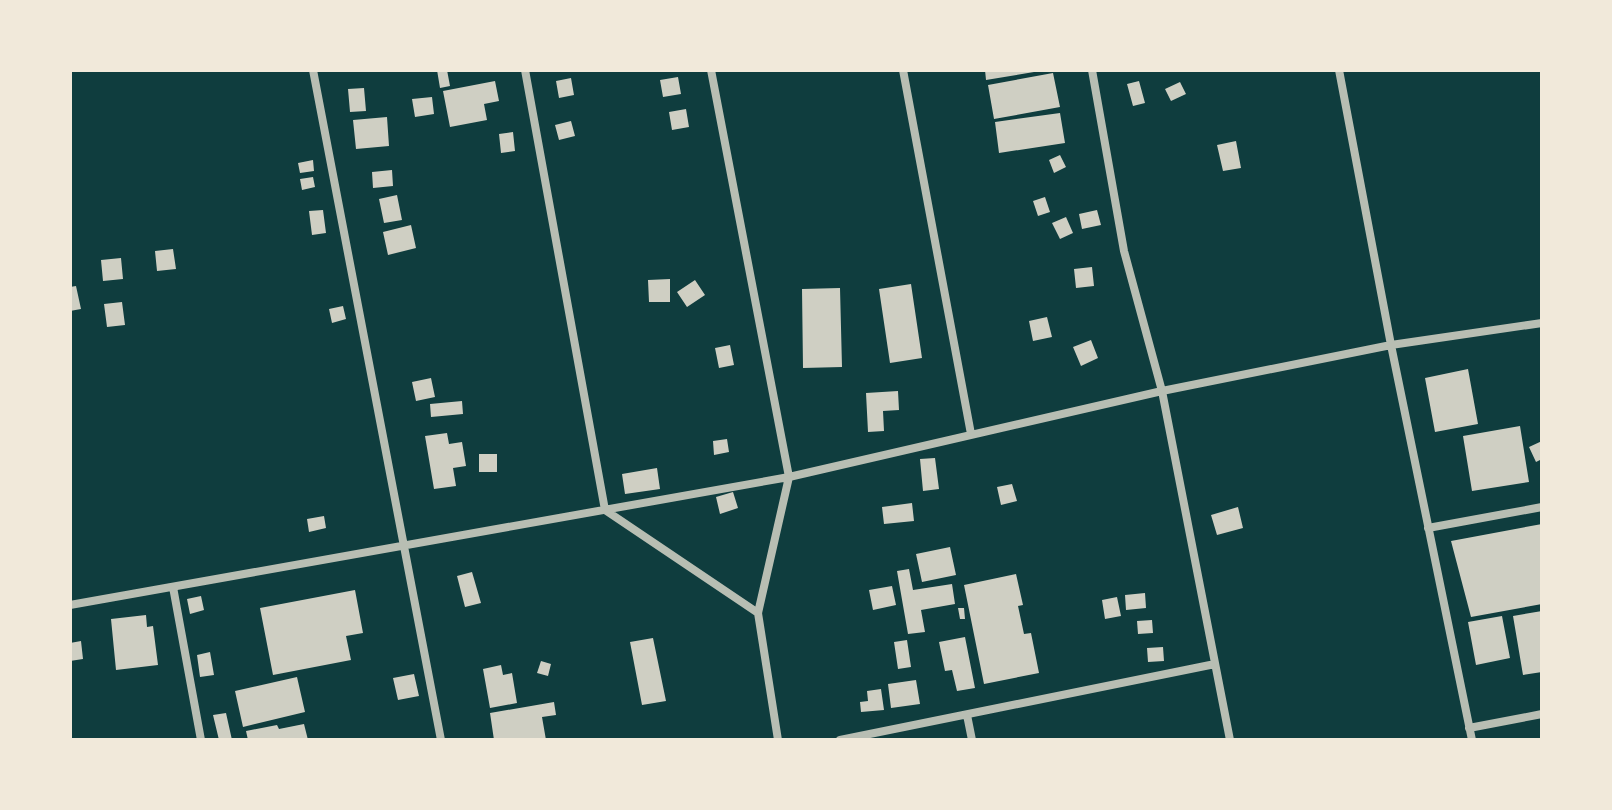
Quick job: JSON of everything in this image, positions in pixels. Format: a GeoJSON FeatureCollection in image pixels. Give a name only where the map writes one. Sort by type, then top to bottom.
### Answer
{"type":"FeatureCollection","features":[{"type":"Feature","properties":{"kind":"street"},"geometry":{"type":"LineString","coordinates":[[313,70],[441,740]]}},
{"type":"Feature","properties":{"kind":"street"},"geometry":{"type":"LineString","coordinates":[[525,70],[605,510],[758,613]]}},
{"type":"Feature","properties":{"kind":"street"},"geometry":{"type":"LineString","coordinates":[[711,70],[789,477],[758,613],[778,740]]}},
{"type":"Feature","properties":{"kind":"street"},"geometry":{"type":"LineString","coordinates":[[903,70],[971,434]]}},
{"type":"Feature","properties":{"kind":"street"},"geometry":{"type":"LineString","coordinates":[[1092,70],[1124,251],[1162,391],[1230,740]]}},
{"type":"Feature","properties":{"kind":"street"},"geometry":{"type":"LineString","coordinates":[[1339,70],[1391,345],[1472,740]]}},
{"type":"Feature","properties":{"kind":"street"},"geometry":{"type":"LineString","coordinates":[[70,605],[789,477],[1162,391],[1391,345],[1542,323]]}},
{"type":"Feature","properties":{"kind":"street"},"geometry":{"type":"LineString","coordinates":[[1428,528],[1542,507]]}},
{"type":"Feature","properties":{"kind":"street"},"geometry":{"type":"LineString","coordinates":[[173,587],[201,740]]}},
{"type":"Feature","properties":{"kind":"street"},"geometry":{"type":"LineString","coordinates":[[840,740],[1215,664]]}},
{"type":"Feature","properties":{"kind":"street"},"geometry":{"type":"LineString","coordinates":[[1469,728],[1542,714]]}},
{"type":"Feature","properties":{"kind":"street"},"geometry":{"type":"LineString","coordinates":[[967,715],[972,740]]}},
{"type":"Feature","properties":{"kind":"building"},"geometry":{"type":"Polygon","coordinates":[[[437,70],[447,70],[450,86],[440,88],[437,70]]]}},
{"type":"Feature","properties":{"kind":"building"},"geometry":{"type":"Polygon","coordinates":[[[985,70],[1034,70],[1034,72],[986,80],[985,70]]]}},
{"type":"Feature","properties":{"kind":"building"},"geometry":{"type":"Polygon","coordinates":[[[1053,73],[1060,107],[994,119],[988,85],[1053,73]]]}},
{"type":"Feature","properties":{"kind":"building"},"geometry":{"type":"Polygon","coordinates":[[[678,77],[681,94],[663,97],[660,80],[678,77]]]}},
{"type":"Feature","properties":{"kind":"building"},"geometry":{"type":"Polygon","coordinates":[[[571,78],[574,95],[559,98],[556,81],[571,78]]]}},
{"type":"Feature","properties":{"kind":"building"},"geometry":{"type":"Polygon","coordinates":[[[495,81],[499,101],[484,104],[487,120],[450,127],[443,91],[495,81]]]}},
{"type":"Feature","properties":{"kind":"building"},"geometry":{"type":"Polygon","coordinates":[[[1139,81],[1145,103],[1133,106],[1127,84],[1139,81]]]}},
{"type":"Feature","properties":{"kind":"building"},"geometry":{"type":"Polygon","coordinates":[[[1180,82],[1186,94],[1171,101],[1165,89],[1180,82]]]}},
{"type":"Feature","properties":{"kind":"building"},"geometry":{"type":"Polygon","coordinates":[[[364,88],[366,111],[350,112],[348,89],[364,88]]]}},
{"type":"Feature","properties":{"kind":"building"},"geometry":{"type":"Polygon","coordinates":[[[432,97],[434,114],[415,117],[412,99],[432,97]]]}},
{"type":"Feature","properties":{"kind":"building"},"geometry":{"type":"Polygon","coordinates":[[[686,109],[689,127],[672,130],[669,112],[686,109]]]}},
{"type":"Feature","properties":{"kind":"building"},"geometry":{"type":"Polygon","coordinates":[[[1060,113],[1065,143],[999,153],[995,122],[1060,113]]]}},
{"type":"Feature","properties":{"kind":"building"},"geometry":{"type":"Polygon","coordinates":[[[387,117],[389,146],[356,149],[353,120],[387,117]]]}},
{"type":"Feature","properties":{"kind":"building"},"geometry":{"type":"Polygon","coordinates":[[[571,121],[575,136],[559,140],[555,125],[571,121]]]}},
{"type":"Feature","properties":{"kind":"building"},"geometry":{"type":"Polygon","coordinates":[[[513,132],[515,151],[501,153],[499,134],[513,132]]]}},
{"type":"Feature","properties":{"kind":"building"},"geometry":{"type":"Polygon","coordinates":[[[1236,141],[1241,168],[1223,171],[1217,145],[1236,141]]]}},
{"type":"Feature","properties":{"kind":"building"},"geometry":{"type":"Polygon","coordinates":[[[1060,155],[1066,167],[1054,173],[1049,160],[1060,155]]]}},
{"type":"Feature","properties":{"kind":"building"},"geometry":{"type":"Polygon","coordinates":[[[313,160],[314,171],[300,173],[298,163],[313,160]]]}},
{"type":"Feature","properties":{"kind":"building"},"geometry":{"type":"Polygon","coordinates":[[[392,170],[393,186],[373,188],[372,172],[392,170]]]}},
{"type":"Feature","properties":{"kind":"building"},"geometry":{"type":"Polygon","coordinates":[[[313,177],[315,187],[302,190],[300,179],[313,177]]]}},
{"type":"Feature","properties":{"kind":"building"},"geometry":{"type":"Polygon","coordinates":[[[397,195],[402,220],[384,223],[379,199],[397,195]]]}},
{"type":"Feature","properties":{"kind":"building"},"geometry":{"type":"Polygon","coordinates":[[[1045,197],[1050,212],[1038,216],[1033,201],[1045,197]]]}},
{"type":"Feature","properties":{"kind":"building"},"geometry":{"type":"Polygon","coordinates":[[[323,210],[326,233],[312,235],[309,211],[323,210]]]}},
{"type":"Feature","properties":{"kind":"building"},"geometry":{"type":"Polygon","coordinates":[[[1097,210],[1101,225],[1082,229],[1079,214],[1097,210]]]}},
{"type":"Feature","properties":{"kind":"building"},"geometry":{"type":"Polygon","coordinates":[[[1066,217],[1073,233],[1060,239],[1052,223],[1066,217]]]}},
{"type":"Feature","properties":{"kind":"building"},"geometry":{"type":"Polygon","coordinates":[[[411,225],[416,248],[388,255],[383,232],[411,225]]]}},
{"type":"Feature","properties":{"kind":"building"},"geometry":{"type":"Polygon","coordinates":[[[173,249],[176,269],[157,271],[155,251],[173,249]]]}},
{"type":"Feature","properties":{"kind":"building"},"geometry":{"type":"Polygon","coordinates":[[[121,258],[123,279],[103,281],[101,260],[121,258]]]}},
{"type":"Feature","properties":{"kind":"building"},"geometry":{"type":"Polygon","coordinates":[[[1092,267],[1094,286],[1076,288],[1074,269],[1092,267]]]}},
{"type":"Feature","properties":{"kind":"building"},"geometry":{"type":"Polygon","coordinates":[[[670,279],[670,302],[649,302],[648,280],[670,279]]]}},
{"type":"Feature","properties":{"kind":"building"},"geometry":{"type":"Polygon","coordinates":[[[695,280],[705,295],[687,307],[677,292],[695,280]]]}},
{"type":"Feature","properties":{"kind":"building"},"geometry":{"type":"Polygon","coordinates":[[[911,284],[922,358],[890,363],[879,289],[911,284]]]}},
{"type":"Feature","properties":{"kind":"building"},"geometry":{"type":"Polygon","coordinates":[[[76,286],[81,309],[70,311],[70,287],[76,286]]]}},
{"type":"Feature","properties":{"kind":"building"},"geometry":{"type":"Polygon","coordinates":[[[840,288],[842,367],[803,368],[802,289],[840,288]]]}},
{"type":"Feature","properties":{"kind":"building"},"geometry":{"type":"Polygon","coordinates":[[[122,302],[125,325],[107,327],[104,304],[122,302]]]}},
{"type":"Feature","properties":{"kind":"building"},"geometry":{"type":"Polygon","coordinates":[[[343,306],[346,319],[332,323],[329,309],[343,306]]]}},
{"type":"Feature","properties":{"kind":"building"},"geometry":{"type":"Polygon","coordinates":[[[1047,317],[1052,337],[1033,341],[1029,321],[1047,317]]]}},
{"type":"Feature","properties":{"kind":"building"},"geometry":{"type":"Polygon","coordinates":[[[1091,340],[1098,358],[1081,366],[1073,347],[1091,340]]]}},
{"type":"Feature","properties":{"kind":"building"},"geometry":{"type":"Polygon","coordinates":[[[730,345],[734,365],[719,368],[715,348],[730,345]]]}},
{"type":"Feature","properties":{"kind":"building"},"geometry":{"type":"Polygon","coordinates":[[[1468,369],[1478,424],[1435,432],[1425,378],[1468,369]]]}},
{"type":"Feature","properties":{"kind":"building"},"geometry":{"type":"Polygon","coordinates":[[[431,378],[435,397],[416,401],[412,382],[431,378]]]}},
{"type":"Feature","properties":{"kind":"building"},"geometry":{"type":"Polygon","coordinates":[[[898,391],[899,410],[883,411],[884,431],[868,432],[866,393],[898,391]]]}},
{"type":"Feature","properties":{"kind":"building"},"geometry":{"type":"Polygon","coordinates":[[[462,401],[463,414],[431,417],[430,404],[462,401]]]}},
{"type":"Feature","properties":{"kind":"building"},"geometry":{"type":"Polygon","coordinates":[[[1520,426],[1529,482],[1472,491],[1463,436],[1520,426]]]}},
{"type":"Feature","properties":{"kind":"building"},"geometry":{"type":"Polygon","coordinates":[[[447,433],[449,444],[462,442],[466,466],[453,468],[456,486],[434,489],[425,436],[447,433]]]}},
{"type":"Feature","properties":{"kind":"building"},"geometry":{"type":"Polygon","coordinates":[[[727,439],[729,452],[714,455],[713,441],[727,439]]]}},
{"type":"Feature","properties":{"kind":"building"},"geometry":{"type":"Polygon","coordinates":[[[1542,441],[1542,459],[1536,462],[1529,447],[1542,441]]]}},
{"type":"Feature","properties":{"kind":"building"},"geometry":{"type":"Polygon","coordinates":[[[479,454],[497,454],[497,472],[479,472],[479,454]]]}},
{"type":"Feature","properties":{"kind":"building"},"geometry":{"type":"Polygon","coordinates":[[[935,458],[939,489],[923,491],[920,459],[935,458]]]}},
{"type":"Feature","properties":{"kind":"building"},"geometry":{"type":"Polygon","coordinates":[[[657,468],[660,489],[625,494],[622,474],[657,468]]]}},
{"type":"Feature","properties":{"kind":"building"},"geometry":{"type":"Polygon","coordinates":[[[1012,484],[1017,501],[1001,505],[997,487],[1012,484]]]}},
{"type":"Feature","properties":{"kind":"building"},"geometry":{"type":"Polygon","coordinates":[[[733,492],[738,508],[720,514],[716,497],[733,492]]]}},
{"type":"Feature","properties":{"kind":"building"},"geometry":{"type":"Polygon","coordinates":[[[912,503],[914,521],[884,524],[882,507],[912,503]]]}},
{"type":"Feature","properties":{"kind":"building"},"geometry":{"type":"Polygon","coordinates":[[[1238,507],[1243,528],[1217,535],[1211,515],[1238,507]]]}},
{"type":"Feature","properties":{"kind":"building"},"geometry":{"type":"Polygon","coordinates":[[[324,516],[326,528],[309,532],[307,519],[324,516]]]}},
{"type":"Feature","properties":{"kind":"building"},"geometry":{"type":"Polygon","coordinates":[[[1542,524],[1542,604],[1471,617],[1451,541],[1542,524]]]}},
{"type":"Feature","properties":{"kind":"building"},"geometry":{"type":"Polygon","coordinates":[[[950,547],[956,575],[922,582],[916,554],[950,547]]]}},
{"type":"Feature","properties":{"kind":"building"},"geometry":{"type":"Polygon","coordinates":[[[909,569],[913,590],[952,584],[955,604],[921,610],[925,632],[908,634],[897,571],[909,569]]]}},
{"type":"Feature","properties":{"kind":"building"},"geometry":{"type":"Polygon","coordinates":[[[472,572],[481,603],[465,607],[457,576],[472,572]]]}},
{"type":"Feature","properties":{"kind":"building"},"geometry":{"type":"Polygon","coordinates":[[[1016,574],[1023,605],[1018,606],[1024,634],[1031,633],[1039,673],[984,684],[964,585],[1016,574]]]}},
{"type":"Feature","properties":{"kind":"building"},"geometry":{"type":"Polygon","coordinates":[[[892,586],[896,605],[873,610],[869,590],[892,586]]]}},
{"type":"Feature","properties":{"kind":"building"},"geometry":{"type":"Polygon","coordinates":[[[355,590],[363,633],[346,636],[351,660],[273,675],[260,608],[355,590]]]}},
{"type":"Feature","properties":{"kind":"building"},"geometry":{"type":"Polygon","coordinates":[[[1145,593],[1146,608],[1126,610],[1125,595],[1145,593]]]}},
{"type":"Feature","properties":{"kind":"building"},"geometry":{"type":"Polygon","coordinates":[[[201,596],[204,610],[190,614],[187,599],[201,596]]]}},
{"type":"Feature","properties":{"kind":"building"},"geometry":{"type":"Polygon","coordinates":[[[1117,597],[1121,616],[1105,619],[1102,600],[1117,597]]]}},
{"type":"Feature","properties":{"kind":"building"},"geometry":{"type":"Polygon","coordinates":[[[958,608],[964,608],[965,619],[960,619],[958,608]]]}},
{"type":"Feature","properties":{"kind":"building"},"geometry":{"type":"Polygon","coordinates":[[[1542,611],[1542,672],[1523,675],[1513,616],[1542,611]]]}},
{"type":"Feature","properties":{"kind":"building"},"geometry":{"type":"Polygon","coordinates":[[[146,615],[147,627],[153,626],[158,665],[116,670],[111,619],[146,615]]]}},
{"type":"Feature","properties":{"kind":"building"},"geometry":{"type":"Polygon","coordinates":[[[1502,616],[1510,658],[1476,665],[1468,622],[1502,616]]]}},
{"type":"Feature","properties":{"kind":"building"},"geometry":{"type":"Polygon","coordinates":[[[1152,620],[1153,633],[1138,634],[1137,621],[1152,620]]]}},
{"type":"Feature","properties":{"kind":"building"},"geometry":{"type":"Polygon","coordinates":[[[965,637],[975,688],[957,691],[952,670],[945,671],[939,642],[965,637]]]}},
{"type":"Feature","properties":{"kind":"building"},"geometry":{"type":"Polygon","coordinates":[[[653,638],[666,701],[642,705],[630,642],[653,638]]]}},
{"type":"Feature","properties":{"kind":"building"},"geometry":{"type":"Polygon","coordinates":[[[907,640],[911,667],[898,669],[894,642],[907,640]]]}},
{"type":"Feature","properties":{"kind":"building"},"geometry":{"type":"Polygon","coordinates":[[[81,641],[83,659],[70,661],[70,643],[81,641]]]}},
{"type":"Feature","properties":{"kind":"building"},"geometry":{"type":"Polygon","coordinates":[[[1163,647],[1164,661],[1148,662],[1147,648],[1163,647]]]}},
{"type":"Feature","properties":{"kind":"building"},"geometry":{"type":"Polygon","coordinates":[[[210,652],[214,675],[200,677],[197,655],[210,652]]]}},
{"type":"Feature","properties":{"kind":"building"},"geometry":{"type":"Polygon","coordinates":[[[541,661],[551,664],[548,676],[537,673],[541,661]]]}},
{"type":"Feature","properties":{"kind":"building"},"geometry":{"type":"Polygon","coordinates":[[[501,665],[503,675],[512,673],[517,703],[490,708],[483,669],[501,665]]]}},
{"type":"Feature","properties":{"kind":"building"},"geometry":{"type":"Polygon","coordinates":[[[414,674],[419,696],[398,700],[393,678],[414,674]]]}},
{"type":"Feature","properties":{"kind":"building"},"geometry":{"type":"Polygon","coordinates":[[[297,677],[305,712],[243,727],[235,691],[297,677]]]}},
{"type":"Feature","properties":{"kind":"building"},"geometry":{"type":"Polygon","coordinates":[[[916,680],[920,704],[891,708],[888,684],[916,680]]]}},
{"type":"Feature","properties":{"kind":"building"},"geometry":{"type":"Polygon","coordinates":[[[881,689],[884,710],[861,712],[860,702],[868,701],[867,691],[881,689]]]}},
{"type":"Feature","properties":{"kind":"building"},"geometry":{"type":"Polygon","coordinates":[[[554,702],[556,715],[542,717],[546,740],[494,740],[490,713],[554,702]]]}},
{"type":"Feature","properties":{"kind":"building"},"geometry":{"type":"Polygon","coordinates":[[[226,713],[232,740],[219,740],[213,715],[226,713]]]}},
{"type":"Feature","properties":{"kind":"building"},"geometry":{"type":"Polygon","coordinates":[[[304,724],[308,740],[248,740],[246,731],[277,725],[279,729],[304,724]]]}}]}
